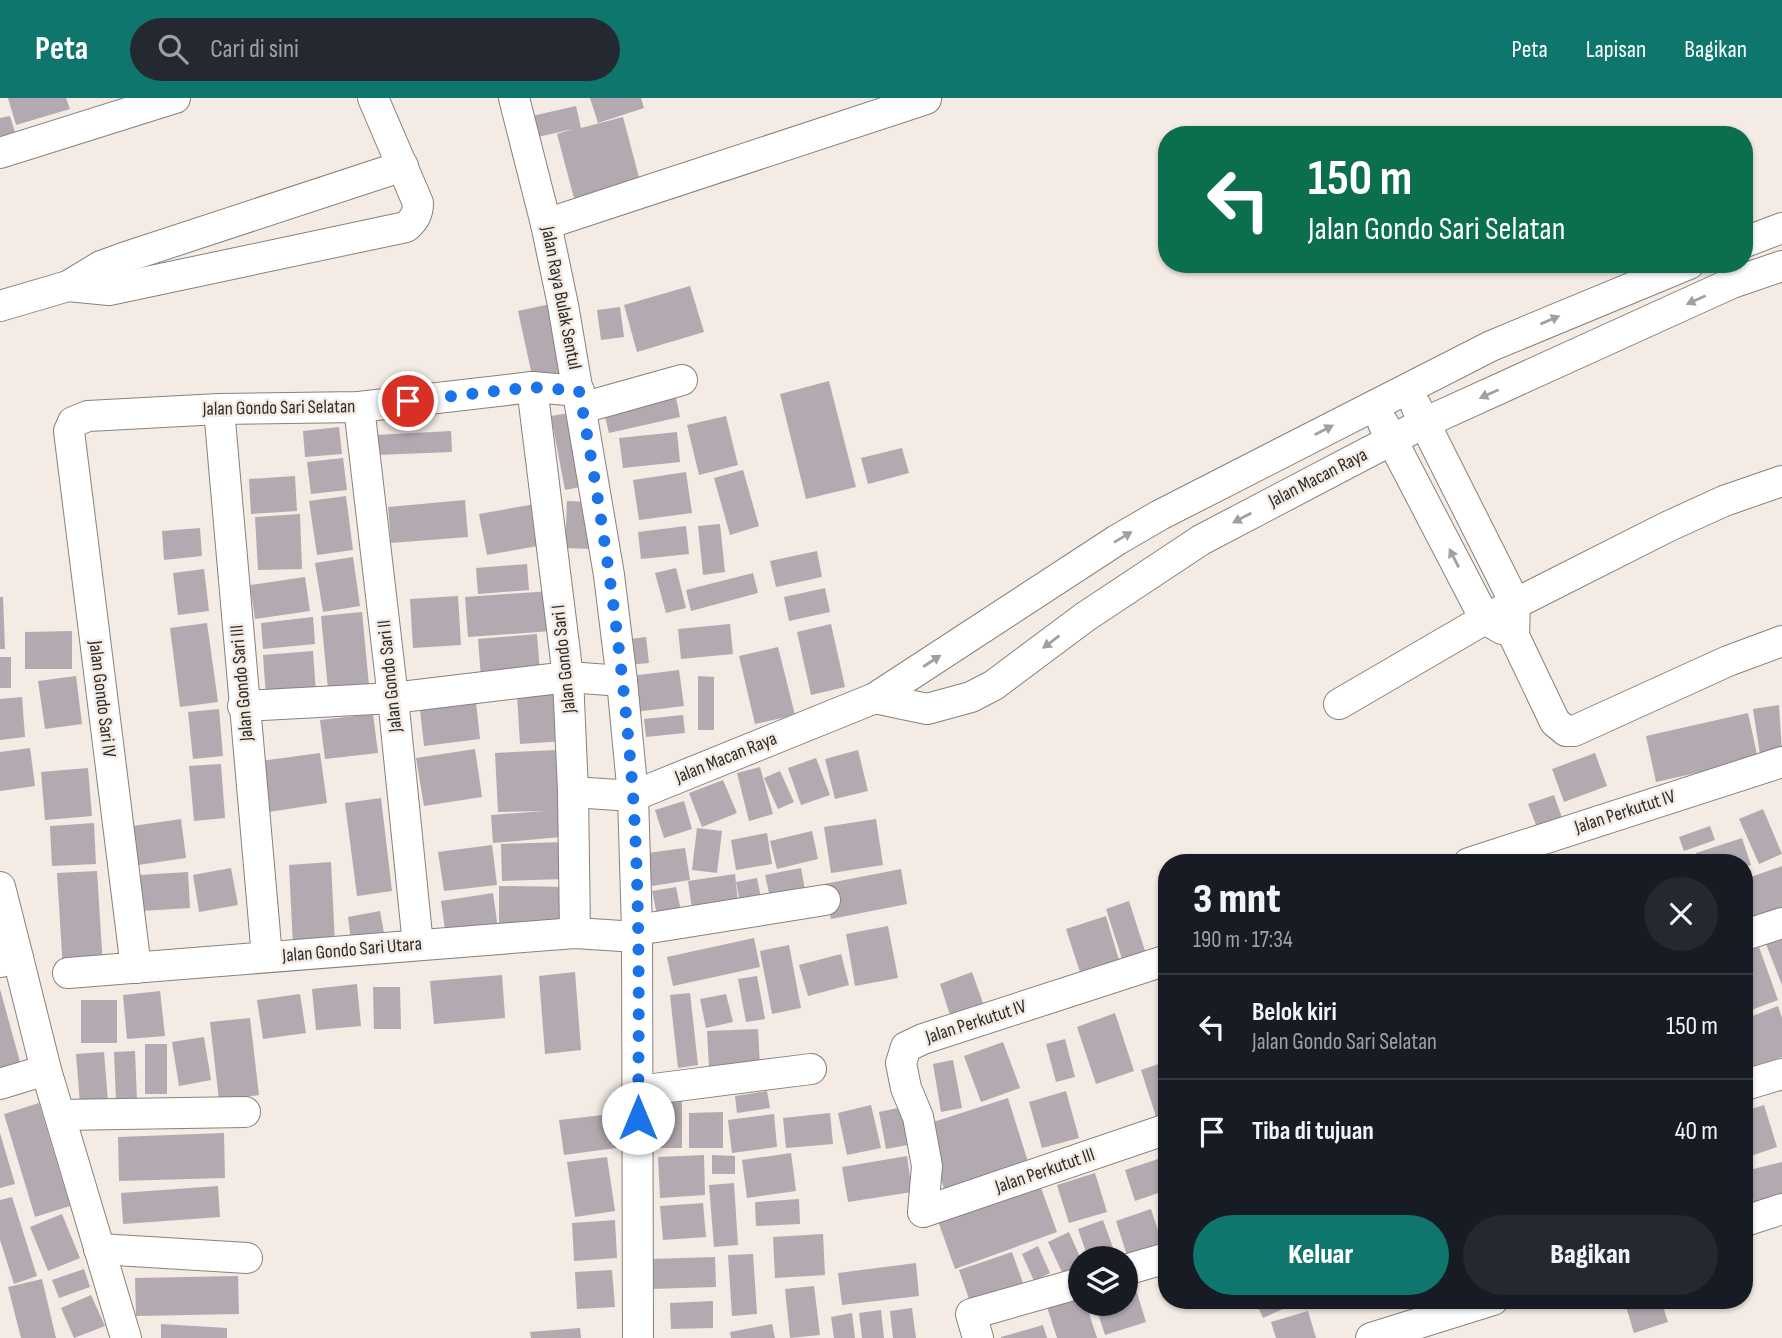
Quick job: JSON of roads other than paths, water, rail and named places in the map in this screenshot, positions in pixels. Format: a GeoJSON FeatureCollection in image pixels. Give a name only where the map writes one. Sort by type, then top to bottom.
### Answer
{"type":"FeatureCollection","features":[{"type":"Feature","properties":{"kind":"street"},"geometry":{"type":"LineString","coordinates":[[0,153],[86,111],[175,98]]}},
{"type":"Feature","properties":{"kind":"street"},"geometry":{"type":"LineString","coordinates":[[68,286],[110,290],[406,227],[414,220],[418,203],[373,98]]}},
{"type":"Feature","properties":{"kind":"street","name":"Jalan Raya Bulak Sentul"},"geometry":{"type":"LineString","coordinates":[[514,98],[546,224],[580,400],[609,575],[622,681],[633,796],[637,934],[638,1338]]}},
{"type":"Feature","properties":{"kind":"street"},"geometry":{"type":"LineString","coordinates":[[546,224],[926,99]]}},
{"type":"Feature","properties":{"kind":"street"},"geometry":{"type":"LineString","coordinates":[[0,306],[68,286],[112,262],[403,166]]}},
{"type":"Feature","properties":{"kind":"street"},"geometry":{"type":"LineString","coordinates":[[1753,239],[1782,228]]}},
{"type":"Feature","properties":{"kind":"street","name":"Jalan Macan Raya"},"geometry":{"type":"LineString","coordinates":[[1753,270],[1782,266]]}},
{"type":"Feature","properties":{"kind":"street","name":"Jalan Macan Raya"},"geometry":{"type":"LineString","coordinates":[[573,792],[633,796],[875,698],[1117,540],[1160,515],[1491,346],[1667,273]]}},
{"type":"Feature","properties":{"kind":"street","name":"Jalan Macan Raya"},"geometry":{"type":"LineString","coordinates":[[875,698],[927,709],[971,697],[994,685],[1085,617],[1201,540],[1424,423],[1728,274]]}},
{"type":"Feature","properties":{"kind":"street"},"geometry":{"type":"LineString","coordinates":[[580,400],[682,380]]}},
{"type":"Feature","properties":{"kind":"street","name":"Jalan Gondo Sari Selatan"},"geometry":{"type":"LineString","coordinates":[[69,431],[74,422],[88,416],[219,409],[359,407],[532,387],[580,400]]}},
{"type":"Feature","properties":{"kind":"street","name":"Jalan Gondo Sari I"},"geometry":{"type":"LineString","coordinates":[[532,387],[568,677],[575,933]]}},
{"type":"Feature","properties":{"kind":"street"},"geometry":{"type":"LineString","coordinates":[[1407,388],[1515,603],[1514,636],[1555,722],[1566,731],[1574,732],[1728,661],[1782,641]]}},
{"type":"Feature","properties":{"kind":"street"},"geometry":{"type":"LineString","coordinates":[[1373,405],[1485,619],[1514,636]]}},
{"type":"Feature","properties":{"kind":"street","name":"Jalan Gondo Sari II"},"geometry":{"type":"LineString","coordinates":[[359,407],[418,945]]}},
{"type":"Feature","properties":{"kind":"street","name":"Jalan Gondo Sari III"},"geometry":{"type":"LineString","coordinates":[[219,409],[267,957]]}},
{"type":"Feature","properties":{"kind":"street","name":"Jalan Gondo Sari IV"},"geometry":{"type":"LineString","coordinates":[[69,431],[136,968]]}},
{"type":"Feature","properties":{"kind":"street"},"geometry":{"type":"LineString","coordinates":[[1339,704],[1515,603],[1667,527],[1782,481]]}},
{"type":"Feature","properties":{"kind":"street"},"geometry":{"type":"LineString","coordinates":[[243,706],[393,698],[568,677],[622,681]]}},
{"type":"Feature","properties":{"kind":"street","name":"Jalan Perkutut IV"},"geometry":{"type":"LineString","coordinates":[[1497,854],[1782,762]]}},
{"type":"Feature","properties":{"kind":"street"},"geometry":{"type":"LineString","coordinates":[[0,887],[9,960],[60,1115],[126,1338]]}},
{"type":"Feature","properties":{"kind":"street","name":"Jalan Gondo Sari Utara"},"geometry":{"type":"LineString","coordinates":[[68,973],[575,933],[637,934],[825,900]]}},
{"type":"Feature","properties":{"kind":"street"},"geometry":{"type":"LineString","coordinates":[[1753,932],[1782,923]]}},
{"type":"Feature","properties":{"kind":"street","name":"Jalan Perkutut IV"},"geometry":{"type":"LineString","coordinates":[[923,1212],[927,1166],[918,1117],[906,1088],[901,1063],[906,1047],[923,1039],[1158,963]]}},
{"type":"Feature","properties":{"kind":"street"},"geometry":{"type":"LineString","coordinates":[[639,1091],[811,1069]]}},
{"type":"Feature","properties":{"kind":"street"},"geometry":{"type":"LineString","coordinates":[[0,1084],[46,1070]]}},
{"type":"Feature","properties":{"kind":"street"},"geometry":{"type":"LineString","coordinates":[[1753,1083],[1782,1074]]}},
{"type":"Feature","properties":{"kind":"street"},"geometry":{"type":"LineString","coordinates":[[60,1115],[245,1112]]}},
{"type":"Feature","properties":{"kind":"street","name":"Jalan Perkutut III"},"geometry":{"type":"LineString","coordinates":[[923,1212],[1158,1132]]}},
{"type":"Feature","properties":{"kind":"street"},"geometry":{"type":"LineString","coordinates":[[1753,1218],[1782,1209]]}},
{"type":"Feature","properties":{"kind":"street"},"geometry":{"type":"LineString","coordinates":[[99,1249],[247,1258]]}},
{"type":"Feature","properties":{"kind":"street"},"geometry":{"type":"LineString","coordinates":[[1138,1266],[1158,1261]]}},
{"type":"Feature","properties":{"kind":"street"},"geometry":{"type":"LineString","coordinates":[[978,1338],[971,1314],[1068,1286]]}},
{"type":"Feature","properties":{"kind":"street"},"geometry":{"type":"LineString","coordinates":[[1371,1338],[1459,1309]]}}]}
